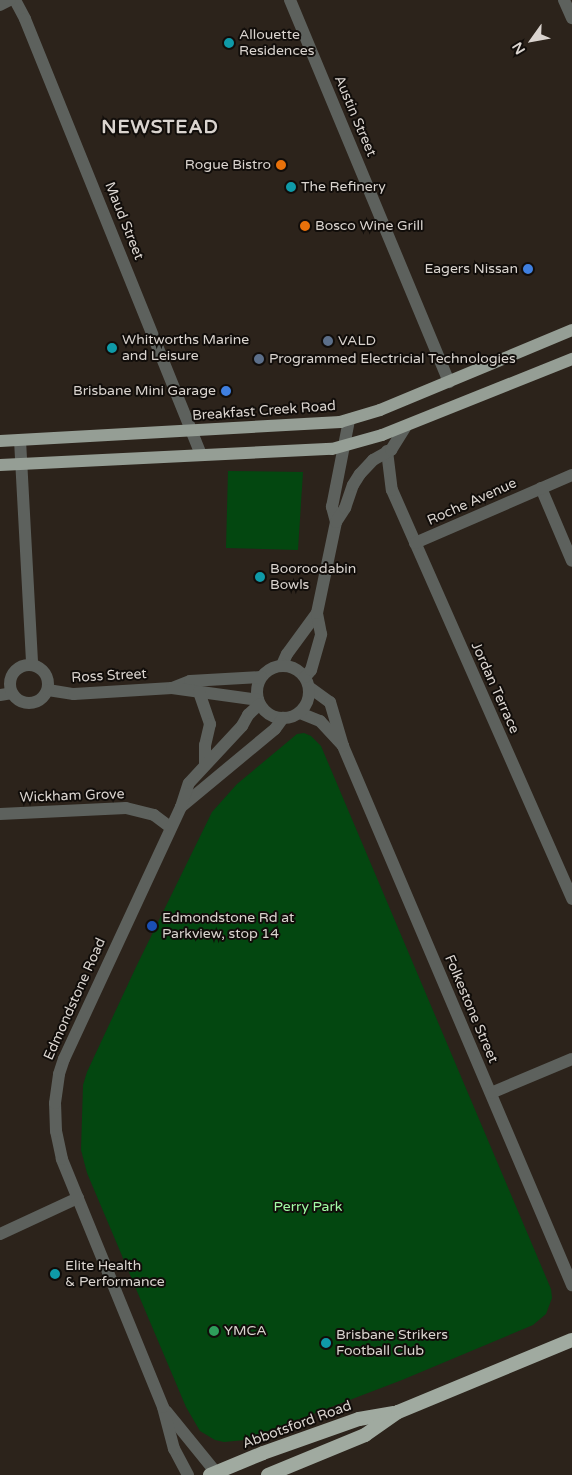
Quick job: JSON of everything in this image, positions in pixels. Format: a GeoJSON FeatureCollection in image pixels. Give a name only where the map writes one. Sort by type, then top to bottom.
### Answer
{"type":"FeatureCollection","features":[{"type":"Feature","properties":{"kind":"highway","name":"Abbotsford Road"},"geometry":{"type":"LineString","coordinates":[[214,1474],[359,1419],[398,1412],[572,1340]]}},
{"type":"Feature","properties":{"kind":"highway","name":"Abbotsford Road"},"geometry":{"type":"LineString","coordinates":[[268,1475],[365,1435],[398,1412]]}},
{"type":"Feature","properties":{"kind":"main road","name":"Breakfast Creek Road"},"geometry":{"type":"LineString","coordinates":[[0,441],[316,424],[349,420],[380,410],[572,330]]}},
{"type":"Feature","properties":{"kind":"main road"},"geometry":{"type":"LineString","coordinates":[[0,465],[202,454],[309,451],[343,447],[406,426],[572,359]]}},
{"type":"Feature","properties":{"kind":"street"},"geometry":{"type":"LineString","coordinates":[[0,5],[10,0]]}},
{"type":"Feature","properties":{"kind":"street","name":"Maud Street"},"geometry":{"type":"LineString","coordinates":[[15,0],[29,28],[202,454]]}},
{"type":"Feature","properties":{"kind":"street","name":"Austin Street"},"geometry":{"type":"LineString","coordinates":[[290,0],[449,382]]}},
{"type":"Feature","properties":{"kind":"street"},"geometry":{"type":"LineString","coordinates":[[564,0],[572,18]]}},
{"type":"Feature","properties":{"kind":"street"},"geometry":{"type":"LineString","coordinates":[[336,522],[332,507],[349,420]]}},
{"type":"Feature","properties":{"kind":"street"},"geometry":{"type":"LineString","coordinates":[[307,682],[299,670],[282,665],[266,671],[261,677],[257,692],[259,702],[270,714],[283,718],[300,712],[308,701],[307,682],[321,634],[317,613],[336,522],[345,508],[353,485],[360,474],[373,460],[391,450],[406,426]]}},
{"type":"Feature","properties":{"kind":"street"},"geometry":{"type":"LineString","coordinates":[[20,440],[32,665]]}},
{"type":"Feature","properties":{"kind":"street","name":"Jordan Terrace"},"geometry":{"type":"LineString","coordinates":[[388,451],[392,490],[572,899]]}},
{"type":"Feature","properties":{"kind":"street","name":"Roche Avenue"},"geometry":{"type":"LineString","coordinates":[[415,543],[572,475]]}},
{"type":"Feature","properties":{"kind":"street"},"geometry":{"type":"LineString","coordinates":[[541,488],[572,561]]}},
{"type":"Feature","properties":{"kind":"street"},"geometry":{"type":"LineString","coordinates":[[282,665],[287,654],[317,613]]}},
{"type":"Feature","properties":{"kind":"street"},"geometry":{"type":"LineString","coordinates":[[32,665],[44,671],[49,684],[45,696],[34,703],[21,702],[6,694],[16,670],[20,667],[32,665]]}},
{"type":"Feature","properties":{"kind":"street","name":"Ross Street"},"geometry":{"type":"LineString","coordinates":[[172,688],[190,681],[261,677]]}},
{"type":"Feature","properties":{"kind":"street","name":"Folkestone Street"},"geometry":{"type":"LineString","coordinates":[[307,682],[330,702],[342,746],[572,1285]]}},
{"type":"Feature","properties":{"kind":"street","name":"Ross Street"},"geometry":{"type":"LineString","coordinates":[[48,690],[74,694],[172,688],[259,702]]}},
{"type":"Feature","properties":{"kind":"street"},"geometry":{"type":"LineString","coordinates":[[199,692],[210,724],[205,745],[204,765]]}},
{"type":"Feature","properties":{"kind":"street","name":"Edmondstone Road"},"geometry":{"type":"LineString","coordinates":[[188,1475],[174,1449],[163,1407],[62,1159],[56,1130],[55,1103],[59,1074],[170,826],[181,807],[189,783],[259,702]]}},
{"type":"Feature","properties":{"kind":"street","name":"Folkestone Street"},"geometry":{"type":"LineString","coordinates":[[300,712],[320,721],[342,746]]}},
{"type":"Feature","properties":{"kind":"street","name":"Edmondstone Road"},"geometry":{"type":"LineString","coordinates":[[181,807],[275,729],[283,718]]}},
{"type":"Feature","properties":{"kind":"street","name":"Wickham Grove"},"geometry":{"type":"LineString","coordinates":[[0,814],[126,808],[154,815],[170,826]]}},
{"type":"Feature","properties":{"kind":"street"},"geometry":{"type":"LineString","coordinates":[[491,1093],[572,1058]]}},
{"type":"Feature","properties":{"kind":"street"},"geometry":{"type":"LineString","coordinates":[[0,1234],[78,1198]]}},
{"type":"Feature","properties":{"kind":"street","name":"Edmondstone Road"},"geometry":{"type":"LineString","coordinates":[[163,1407],[214,1474]]}},
{"type":"Feature","properties":{"kind":"green space"},"geometry":{"type":"Polygon","coordinates":[[[228,471],[303,472],[298,550],[226,548],[228,471]]]}},
{"type":"Feature","properties":{"kind":"green space","name":"Perry Park"},"geometry":{"type":"Polygon","coordinates":[[[304,733],[311,736],[321,746],[551,1289],[552,1298],[546,1314],[533,1325],[402,1380],[245,1440],[224,1442],[215,1440],[200,1431],[186,1407],[87,1173],[81,1150],[83,1085],[87,1072],[136,967],[212,812],[237,784],[297,734],[304,733]]]}},
{"type":"Feature","properties":{"kind":"place","name":"Allouette Residences"},"geometry":{"type":"Point","coordinates":[229,43]}},
{"type":"Feature","properties":{"kind":"place","name":"Rogue Bistro"},"geometry":{"type":"Point","coordinates":[281,165]}},
{"type":"Feature","properties":{"kind":"place","name":"The Refinery"},"geometry":{"type":"Point","coordinates":[291,187]}},
{"type":"Feature","properties":{"kind":"place","name":"Bosco Wine Grill"},"geometry":{"type":"Point","coordinates":[305,226]}},
{"type":"Feature","properties":{"kind":"place","name":"Eagers Nissan"},"geometry":{"type":"Point","coordinates":[528,269]}},
{"type":"Feature","properties":{"kind":"place","name":"VALD"},"geometry":{"type":"Point","coordinates":[328,341]}},
{"type":"Feature","properties":{"kind":"place","name":"Whitworths Marine and Leisure"},"geometry":{"type":"Point","coordinates":[112,348]}},
{"type":"Feature","properties":{"kind":"place","name":"Programmed Electricial Technologies"},"geometry":{"type":"Point","coordinates":[259,359]}},
{"type":"Feature","properties":{"kind":"place","name":"Brisbane Mini Garage"},"geometry":{"type":"Point","coordinates":[226,391]}},
{"type":"Feature","properties":{"kind":"place","name":"Booroodabin Bowls"},"geometry":{"type":"Point","coordinates":[260,577]}},
{"type":"Feature","properties":{"kind":"place","name":"Edmondstone Rd at Parkview, stop 14"},"geometry":{"type":"Point","coordinates":[152,926]}},
{"type":"Feature","properties":{"kind":"place","name":"Elite Health & Performance"},"geometry":{"type":"Point","coordinates":[55,1274]}},
{"type":"Feature","properties":{"kind":"place","name":"YMCA"},"geometry":{"type":"Point","coordinates":[214,1331]}},
{"type":"Feature","properties":{"kind":"place","name":"Brisbane Strikers Football Club"},"geometry":{"type":"Point","coordinates":[326,1343]}},
{"type":"Feature","properties":{"kind":"district","name":"NEWSTEAD"},"geometry":{"type":"Point","coordinates":[160,128]}}]}
